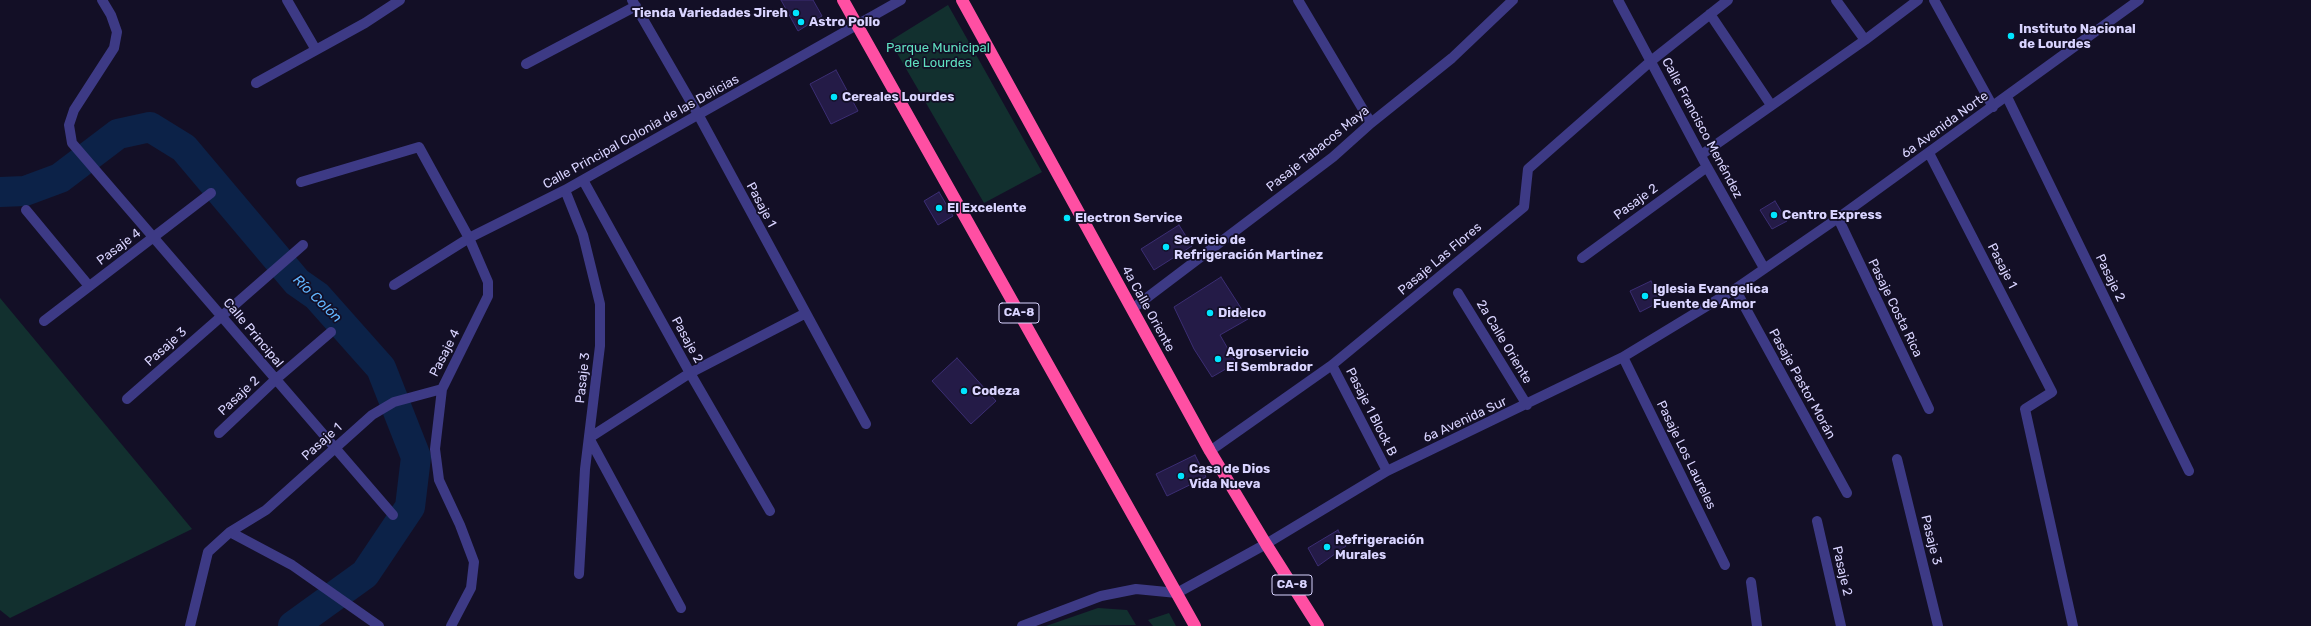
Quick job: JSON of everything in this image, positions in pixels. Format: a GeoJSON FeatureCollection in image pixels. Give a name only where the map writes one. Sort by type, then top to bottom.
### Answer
{"type":"FeatureCollection","features":[{"type":"Feature","properties":{"kind":"highway","name":"CA-8"},"geometry":{"type":"LineString","coordinates":[[843,0],[1195,626]]}},
{"type":"Feature","properties":{"kind":"highway","name":"4a Calle Oriente"},"geometry":{"type":"LineString","coordinates":[[962,0],[1210,451],[1318,626]]}},
{"type":"Feature","properties":{"kind":"street","name":"Calle Principal"},"geometry":{"type":"LineString","coordinates":[[102,0],[111,15],[117,32],[114,48],[105,66],[74,110],[69,125],[72,143],[393,515]]}},
{"type":"Feature","properties":{"kind":"street"},"geometry":{"type":"LineString","coordinates":[[287,0],[316,50]]}},
{"type":"Feature","properties":{"kind":"street"},"geometry":{"type":"LineString","coordinates":[[256,83],[316,50],[400,0]]}},
{"type":"Feature","properties":{"kind":"street","name":"Calle Principal Colonia de las Delicias"},"geometry":{"type":"LineString","coordinates":[[394,285],[469,238],[565,190],[699,116],[901,0]]}},
{"type":"Feature","properties":{"kind":"street"},"geometry":{"type":"LineString","coordinates":[[1298,0],[1371,123]]}},
{"type":"Feature","properties":{"kind":"street","name":"Pasaje Tabacos Maya"},"geometry":{"type":"LineString","coordinates":[[1132,309],[1333,157],[1371,123],[1452,58],[1513,0]]}},
{"type":"Feature","properties":{"kind":"street","name":"Calle Francisco Menéndez"},"geometry":{"type":"LineString","coordinates":[[1618,0],[1707,167],[1764,268]]}},
{"type":"Feature","properties":{"kind":"street","name":"Pasaje Las Flores"},"geometry":{"type":"LineString","coordinates":[[1210,451],[1332,365],[1524,207],[1528,169],[1651,61],[1728,0]]}},
{"type":"Feature","properties":{"kind":"street"},"geometry":{"type":"LineString","coordinates":[[1836,0],[1865,40]]}},
{"type":"Feature","properties":{"kind":"street"},"geometry":{"type":"LineString","coordinates":[[1701,155],[1865,40],[1918,0]]}},
{"type":"Feature","properties":{"kind":"street"},"geometry":{"type":"LineString","coordinates":[[1934,0],[1993,107]]}},
{"type":"Feature","properties":{"kind":"street","name":"6a Avenida Norte"},"geometry":{"type":"LineString","coordinates":[[1764,268],[1838,218],[1929,153],[2139,0]]}},
{"type":"Feature","properties":{"kind":"street"},"geometry":{"type":"LineString","coordinates":[[526,64],[634,3]]}},
{"type":"Feature","properties":{"kind":"street","name":"Pasaje 1"},"geometry":{"type":"LineString","coordinates":[[634,3],[699,116],[804,314],[866,424]]}},
{"type":"Feature","properties":{"kind":"street"},"geometry":{"type":"LineString","coordinates":[[1710,14],[1771,105]]}},
{"type":"Feature","properties":{"kind":"street","name":"Pasaje 2"},"geometry":{"type":"LineString","coordinates":[[2007,97],[2189,471]]}},
{"type":"Feature","properties":{"kind":"street","name":"Pasaje 4"},"geometry":{"type":"LineString","coordinates":[[300,182],[419,147],[469,238],[488,282],[488,296],[442,389],[435,449],[439,480],[460,525],[474,562],[471,588],[451,626]]}},
{"type":"Feature","properties":{"kind":"street","name":"Pasaje 1"},"geometry":{"type":"LineString","coordinates":[[1929,153],[2052,392],[2025,409],[2073,626]]}},
{"type":"Feature","properties":{"kind":"street","name":"Pasaje 2"},"geometry":{"type":"LineString","coordinates":[[1582,258],[1707,167]]}},
{"type":"Feature","properties":{"kind":"street","name":"Pasaje 2"},"geometry":{"type":"LineString","coordinates":[[583,180],[690,372],[770,511]]}},
{"type":"Feature","properties":{"kind":"street","name":"Pasaje 3"},"geometry":{"type":"LineString","coordinates":[[565,190],[582,235],[600,304],[600,346],[585,469],[579,574]]}},
{"type":"Feature","properties":{"kind":"street","name":"Pasaje 4"},"geometry":{"type":"LineString","coordinates":[[44,321],[211,193]]}},
{"type":"Feature","properties":{"kind":"street"},"geometry":{"type":"LineString","coordinates":[[26,210],[89,286]]}},
{"type":"Feature","properties":{"kind":"street","name":"Pasaje Costa Rica"},"geometry":{"type":"LineString","coordinates":[[1838,218],[1930,409]]}},
{"type":"Feature","properties":{"kind":"street","name":"Pasaje 3"},"geometry":{"type":"LineString","coordinates":[[127,399],[303,245]]}},
{"type":"Feature","properties":{"kind":"street","name":"6a Avenida Sur"},"geometry":{"type":"LineString","coordinates":[[1177,593],[1266,544],[1387,471],[1527,405],[1623,357],[1735,289],[1764,268]]}},
{"type":"Feature","properties":{"kind":"street","name":"Pasaje Pastor Morán"},"geometry":{"type":"LineString","coordinates":[[1735,289],[1847,493]]}},
{"type":"Feature","properties":{"kind":"street","name":"2a Calle Oriente"},"geometry":{"type":"LineString","coordinates":[[1458,293],[1527,405]]}},
{"type":"Feature","properties":{"kind":"street"},"geometry":{"type":"LineString","coordinates":[[682,608],[589,438],[690,372],[804,314]]}},
{"type":"Feature","properties":{"kind":"street","name":"Pasaje 2"},"geometry":{"type":"LineString","coordinates":[[219,433],[275,380],[331,332]]}},
{"type":"Feature","properties":{"kind":"street","name":"Pasaje Los Laureles"},"geometry":{"type":"LineString","coordinates":[[1623,357],[1725,565]]}},
{"type":"Feature","properties":{"kind":"street","name":"Pasaje 1 Block B"},"geometry":{"type":"LineString","coordinates":[[1332,365],[1387,471]]}},
{"type":"Feature","properties":{"kind":"street","name":"Pasaje 1"},"geometry":{"type":"LineString","coordinates":[[190,626],[208,552],[230,532],[266,510],[372,415],[394,402],[442,389]]}},
{"type":"Feature","properties":{"kind":"street","name":"Pasaje 3"},"geometry":{"type":"LineString","coordinates":[[1897,459],[1938,626]]}},
{"type":"Feature","properties":{"kind":"street","name":"Pasaje 2"},"geometry":{"type":"LineString","coordinates":[[1817,521],[1841,626]]}},
{"type":"Feature","properties":{"kind":"street"},"geometry":{"type":"LineString","coordinates":[[230,532],[292,565],[377,625]]}},
{"type":"Feature","properties":{"kind":"street"},"geometry":{"type":"LineString","coordinates":[[1751,582],[1757,626]]}},
{"type":"Feature","properties":{"kind":"street"},"geometry":{"type":"LineString","coordinates":[[1022,626],[1101,596],[1136,589],[1177,593]]}},
{"type":"Feature","properties":{"kind":"green space","name":"Parque Municipal de Lourdes"},"geometry":{"type":"Polygon","coordinates":[[[948,5],[1042,172],[984,203],[890,41],[948,5]]]}},
{"type":"Feature","properties":{"kind":"green space"},"geometry":{"type":"Polygon","coordinates":[[[0,298],[192,529],[10,618],[0,610],[0,298]]]}},
{"type":"Feature","properties":{"kind":"green space"},"geometry":{"type":"Polygon","coordinates":[[[1098,608],[1127,610],[1136,625],[1046,626],[1098,608]]]}},
{"type":"Feature","properties":{"kind":"green space"},"geometry":{"type":"Polygon","coordinates":[[[1169,613],[1176,626],[1153,626],[1148,620],[1169,613]]]}},
{"type":"Feature","properties":{"kind":"building"},"geometry":{"type":"Polygon","coordinates":[[[781,0],[813,0],[822,16],[798,31],[781,0]]]}},
{"type":"Feature","properties":{"kind":"building","name":"Cereales Lourdes"},"geometry":{"type":"Polygon","coordinates":[[[836,70],[858,111],[831,124],[810,84],[836,70]]]}},
{"type":"Feature","properties":{"kind":"building","name":"El Excelente"},"geometry":{"type":"Polygon","coordinates":[[[939,192],[953,216],[938,225],[924,201],[939,192]]]}},
{"type":"Feature","properties":{"kind":"building","name":"Centro Express"},"geometry":{"type":"Polygon","coordinates":[[[1775,201],[1787,221],[1772,229],[1760,210],[1775,201]]]}},
{"type":"Feature","properties":{"kind":"building","name":"Servicio de Refrigeración Martinez"},"geometry":{"type":"Polygon","coordinates":[[[1179,225],[1192,246],[1154,270],[1141,249],[1179,225]]]}},
{"type":"Feature","properties":{"kind":"building","name":"Didelco"},"geometry":{"type":"Polygon","coordinates":[[[1221,277],[1248,319],[1220,335],[1236,363],[1212,377],[1194,349],[1174,307],[1221,277]]]}},
{"type":"Feature","properties":{"kind":"building","name":"Iglesia Evangelica Fuente de Amor"},"geometry":{"type":"Polygon","coordinates":[[[1651,281],[1661,301],[1640,312],[1630,291],[1651,281]]]}},
{"type":"Feature","properties":{"kind":"building","name":"Codeza"},"geometry":{"type":"Polygon","coordinates":[[[957,358],[996,401],[971,424],[932,381],[957,358]]]}},
{"type":"Feature","properties":{"kind":"building","name":"Casa de Dios Vida Nueva"},"geometry":{"type":"Polygon","coordinates":[[[1195,455],[1206,477],[1167,496],[1156,474],[1195,455]]]}},
{"type":"Feature","properties":{"kind":"building","name":"Refrigeración Murales"},"geometry":{"type":"Polygon","coordinates":[[[1338,530],[1346,546],[1318,566],[1308,548],[1338,530]]]}},
{"type":"Feature","properties":{"kind":"waterway","name":"Río Colón"},"geometry":{"type":"LineString","coordinates":[[0,192],[25,191],[60,178],[118,134],[150,127],[184,148],[297,282],[317,296],[381,368],[416,457],[410,507],[365,574],[293,626]]}},
{"type":"Feature","properties":{"kind":"place","name":"Tienda Variedades Jireh"},"geometry":{"type":"Point","coordinates":[796,13]}},
{"type":"Feature","properties":{"kind":"place","name":"Astro Pollo"},"geometry":{"type":"Point","coordinates":[801,22]}},
{"type":"Feature","properties":{"kind":"place","name":"Instituto Nacional de Lourdes"},"geometry":{"type":"Point","coordinates":[2011,36]}},
{"type":"Feature","properties":{"kind":"place","name":"Cereales Lourdes"},"geometry":{"type":"Point","coordinates":[834,97]}},
{"type":"Feature","properties":{"kind":"place","name":"El Excelente"},"geometry":{"type":"Point","coordinates":[939,208]}},
{"type":"Feature","properties":{"kind":"place","name":"Centro Express"},"geometry":{"type":"Point","coordinates":[1774,215]}},
{"type":"Feature","properties":{"kind":"place","name":"Electron Service"},"geometry":{"type":"Point","coordinates":[1067,218]}},
{"type":"Feature","properties":{"kind":"place","name":"Servicio de Refrigeración Martinez"},"geometry":{"type":"Point","coordinates":[1166,247]}},
{"type":"Feature","properties":{"kind":"place","name":"Iglesia Evangelica Fuente de Amor"},"geometry":{"type":"Point","coordinates":[1645,296]}},
{"type":"Feature","properties":{"kind":"place","name":"Didelco"},"geometry":{"type":"Point","coordinates":[1210,313]}},
{"type":"Feature","properties":{"kind":"place","name":"Agroservicio El Sembrador"},"geometry":{"type":"Point","coordinates":[1218,359]}},
{"type":"Feature","properties":{"kind":"place","name":"Codeza"},"geometry":{"type":"Point","coordinates":[964,391]}},
{"type":"Feature","properties":{"kind":"place","name":"Casa de Dios Vida Nueva"},"geometry":{"type":"Point","coordinates":[1181,476]}},
{"type":"Feature","properties":{"kind":"place","name":"Refrigeración Murales"},"geometry":{"type":"Point","coordinates":[1327,547]}}]}
